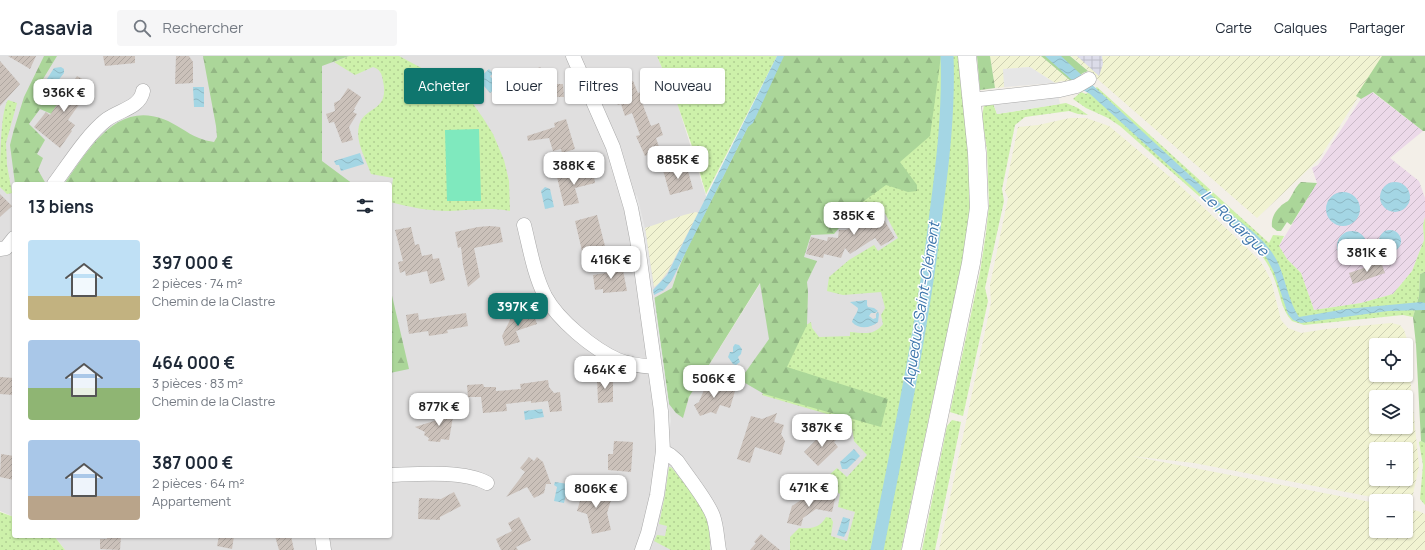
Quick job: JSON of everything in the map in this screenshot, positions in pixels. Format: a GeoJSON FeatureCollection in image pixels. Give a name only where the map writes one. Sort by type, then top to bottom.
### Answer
{"type":"FeatureCollection","features":[{"type":"Feature","properties":{"kind":"street"},"geometry":{"type":"LineString","coordinates":[[573,56],[613,147],[631,208],[637,239],[661,411],[663,451],[657,495],[648,533],[642,550]]}},
{"type":"Feature","properties":{"kind":"street"},"geometry":{"type":"LineString","coordinates":[[911,550],[967,284],[979,208],[978,170],[968,56]]}},
{"type":"Feature","properties":{"kind":"street"},"geometry":{"type":"LineString","coordinates":[[971,100],[1060,90],[1083,82]]}},
{"type":"Feature","properties":{"kind":"street"},"geometry":{"type":"LineString","coordinates":[[56,182],[94,131],[107,120],[136,104],[142,96],[143,91]]}},
{"type":"Feature","properties":{"kind":"street"},"geometry":{"type":"LineString","coordinates":[[524,225],[538,279],[545,296],[559,315],[578,335],[608,355],[637,366],[654,367]]}},
{"type":"Feature","properties":{"kind":"street"},"geometry":{"type":"LineString","coordinates":[[0,249],[6,248],[12,240]]}},
{"type":"Feature","properties":{"kind":"street"},"geometry":{"type":"LineString","coordinates":[[663,451],[676,461],[708,506],[716,526],[719,550]]}},
{"type":"Feature","properties":{"kind":"street"},"geometry":{"type":"LineString","coordinates":[[392,475],[427,474],[465,476],[479,478],[487,483]]}},
{"type":"Feature","properties":{"kind":"street"},"geometry":{"type":"LineString","coordinates":[[322,538],[324,550]]}},
{"type":"Feature","properties":{"kind":"shaded area"},"geometry":{"type":"Polygon","coordinates":[[[0,56],[657,56],[662,68],[640,68],[640,104],[678,104],[706,196],[704,216],[678,270],[672,288],[683,417],[689,397],[768,271],[803,225],[936,141],[873,550],[65,550],[56,538],[392,538],[392,182],[12,182],[12,516],[0,511],[0,56]]]}},
{"type":"Feature","properties":{"kind":"shaded area"},"geometry":{"type":"Polygon","coordinates":[[[1077,56],[1102,56],[1103,64],[1099,76],[1077,56]]]}},
{"type":"Feature","properties":{"kind":"shaded area"},"geometry":{"type":"Polygon","coordinates":[[[1030,67],[1055,83],[1004,87],[1003,69],[1030,67]]]}},
{"type":"Feature","properties":{"kind":"shaded area"},"geometry":{"type":"Polygon","coordinates":[[[1372,92],[1423,131],[1390,158],[1419,181],[1425,198],[1425,217],[1423,225],[1424,240],[1412,271],[1393,294],[1361,303],[1314,310],[1301,273],[1287,259],[1279,246],[1317,183],[1312,168],[1318,165],[1361,99],[1372,92]]]}},
{"type":"Feature","properties":{"kind":"shaded area"},"geometry":{"type":"Polygon","coordinates":[[[1058,95],[1060,104],[997,114],[993,103],[1058,95]]]}},
{"type":"Feature","properties":{"kind":"shaded area"},"geometry":{"type":"Polygon","coordinates":[[[637,195],[645,228],[670,412],[671,421],[668,440],[633,198],[637,195]]]}},
{"type":"Feature","properties":{"kind":"green space"},"geometry":{"type":"Polygon","coordinates":[[[44,56],[57,56],[37,89],[62,107],[56,116],[40,109],[29,124],[45,140],[37,154],[43,158],[38,170],[45,182],[15,182],[10,145],[24,97],[44,56]]]}},
{"type":"Feature","properties":{"kind":"green space"},"geometry":{"type":"Polygon","coordinates":[[[203,56],[349,56],[322,66],[322,161],[350,182],[65,182],[93,144],[104,132],[117,123],[131,117],[146,115],[163,119],[173,123],[194,136],[214,142],[217,137],[203,56]]]}},
{"type":"Feature","properties":{"kind":"green space"},"geometry":{"type":"Polygon","coordinates":[[[349,56],[399,56],[421,68],[404,68],[404,104],[473,104],[493,134],[504,160],[509,181],[510,211],[487,209],[449,211],[434,210],[392,202],[393,178],[371,174],[358,138],[361,120],[365,115],[380,104],[383,99],[384,91],[382,76],[379,70],[373,67],[355,75],[334,62],[349,56]]]}},
{"type":"Feature","properties":{"kind":"green space"},"geometry":{"type":"Polygon","coordinates":[[[657,56],[777,56],[706,194],[693,149],[677,104],[725,104],[725,68],[662,68],[657,56]]]}},
{"type":"Feature","properties":{"kind":"green space"},"geometry":{"type":"Polygon","coordinates":[[[783,56],[941,56],[930,136],[900,162],[917,185],[917,191],[908,192],[886,185],[857,206],[834,234],[811,235],[804,257],[817,261],[807,282],[807,325],[787,367],[888,399],[881,427],[764,394],[740,380],[769,339],[760,283],[689,397],[683,418],[676,413],[669,404],[654,298],[672,288],[686,251],[783,56]]]}},
{"type":"Feature","properties":{"kind":"green space"},"geometry":{"type":"Polygon","coordinates":[[[941,56],[959,56],[969,153],[971,191],[968,234],[901,550],[790,550],[790,537],[799,528],[818,526],[826,517],[831,518],[833,522],[831,536],[847,541],[855,512],[838,507],[840,494],[820,483],[837,468],[847,477],[867,455],[854,441],[851,421],[762,395],[786,350],[800,329],[811,322],[812,328],[819,337],[850,336],[850,332],[868,333],[880,328],[883,324],[881,315],[885,308],[881,292],[843,295],[827,291],[829,277],[849,260],[874,245],[878,251],[898,238],[879,202],[854,219],[822,232],[941,56]]]}},
{"type":"Feature","properties":{"kind":"green space"},"geometry":{"type":"Polygon","coordinates":[[[977,56],[990,56],[995,88],[980,90],[977,56]]]}},
{"type":"Feature","properties":{"kind":"green space"},"geometry":{"type":"Polygon","coordinates":[[[990,56],[1041,56],[1072,82],[1061,81],[1055,83],[1030,67],[1004,69],[1004,87],[995,88],[990,56]]]}},
{"type":"Feature","properties":{"kind":"green space"},"geometry":{"type":"Polygon","coordinates":[[[1041,56],[1070,56],[1088,71],[1072,82],[1041,56]]]}},
{"type":"Feature","properties":{"kind":"green space"},"geometry":{"type":"Polygon","coordinates":[[[1071,56],[1384,56],[1319,159],[1257,218],[1071,56]]]}},
{"type":"Feature","properties":{"kind":"green space"},"geometry":{"type":"Polygon","coordinates":[[[1382,56],[1425,56],[1425,131],[1423,131],[1373,92],[1361,99],[1356,96],[1382,56]]]}},
{"type":"Feature","properties":{"kind":"green space"},"geometry":{"type":"Polygon","coordinates":[[[1097,87],[1269,243],[1273,235],[1284,236],[1279,246],[1287,259],[1301,273],[1314,310],[1361,303],[1393,294],[1412,271],[1424,240],[1423,225],[1425,217],[1425,272],[1420,274],[1419,296],[1413,317],[1403,315],[1304,325],[1292,321],[1285,312],[1270,268],[1252,243],[1120,126],[1108,118],[1086,108],[1073,99],[1081,92],[1086,94],[1097,87]]]}},
{"type":"Feature","properties":{"kind":"green space"},"geometry":{"type":"Polygon","coordinates":[[[8,100],[17,103],[6,143],[7,165],[12,193],[7,194],[0,187],[0,167],[3,116],[8,100]]]}},
{"type":"Feature","properties":{"kind":"green space"},"geometry":{"type":"Polygon","coordinates":[[[993,103],[997,114],[1066,103],[1078,108],[1088,115],[1069,111],[1025,117],[1015,125],[1002,189],[1004,201],[985,288],[988,301],[963,416],[950,412],[980,272],[986,233],[989,205],[987,150],[982,117],[984,105],[993,103]]]}},
{"type":"Feature","properties":{"kind":"green space"},"geometry":{"type":"Polygon","coordinates":[[[1070,118],[1086,118],[1109,126],[1176,182],[1261,262],[1271,280],[1281,320],[1288,328],[1301,333],[1391,323],[1400,325],[1404,330],[1407,338],[1369,338],[1369,382],[1411,382],[1411,390],[1369,390],[1369,434],[1413,434],[1413,408],[1419,466],[1413,494],[1369,494],[1369,496],[1194,463],[1131,456],[1369,502],[1369,538],[1413,538],[1413,510],[1418,511],[1425,514],[1425,550],[939,550],[991,303],[990,285],[1008,198],[1005,191],[1018,127],[1038,125],[1070,118]]]}},
{"type":"Feature","properties":{"kind":"green space"},"geometry":{"type":"Polygon","coordinates":[[[479,129],[481,201],[447,201],[445,130],[479,129]]]}},
{"type":"Feature","properties":{"kind":"green space"},"geometry":{"type":"Polygon","coordinates":[[[1301,182],[1317,183],[1291,225],[1287,222],[1281,231],[1277,231],[1272,227],[1273,216],[1282,205],[1288,201],[1301,182]]]}},
{"type":"Feature","properties":{"kind":"green space"},"geometry":{"type":"Polygon","coordinates":[[[696,212],[698,213],[668,271],[654,287],[645,228],[696,212]]]}},
{"type":"Feature","properties":{"kind":"green space"},"geometry":{"type":"Polygon","coordinates":[[[1425,272],[1425,443],[1421,441],[1413,317],[1419,296],[1420,274],[1425,272]]]}},
{"type":"Feature","properties":{"kind":"green space"},"geometry":{"type":"Polygon","coordinates":[[[392,296],[409,369],[392,373],[392,296]]]}},
{"type":"Feature","properties":{"kind":"green space"},"geometry":{"type":"Polygon","coordinates":[[[952,420],[961,422],[935,550],[922,550],[947,426],[952,420]]]}},
{"type":"Feature","properties":{"kind":"green space"},"geometry":{"type":"Polygon","coordinates":[[[1421,441],[1425,443],[1425,505],[1420,499],[1423,465],[1419,442],[1421,441]]]}},
{"type":"Feature","properties":{"kind":"green space"},"geometry":{"type":"Polygon","coordinates":[[[669,467],[672,468],[692,493],[705,514],[709,528],[710,550],[671,550],[654,541],[657,535],[665,536],[667,526],[659,524],[669,467]]]}},
{"type":"Feature","properties":{"kind":"green space"},"geometry":{"type":"Polygon","coordinates":[[[0,512],[12,516],[12,538],[56,538],[65,550],[0,550],[0,512]]]}},
{"type":"Feature","properties":{"kind":"water"},"geometry":{"type":"Polygon","coordinates":[[[777,56],[784,56],[753,123],[748,127],[672,280],[664,290],[654,295],[653,290],[667,275],[777,56]]]}},
{"type":"Feature","properties":{"kind":"water","name":"Le Rouargue"},"geometry":{"type":"Polygon","coordinates":[[[1045,56],[1061,56],[1237,219],[1261,239],[1271,251],[1279,265],[1290,298],[1299,317],[1346,309],[1421,302],[1425,303],[1425,310],[1388,311],[1301,323],[1293,320],[1288,314],[1274,272],[1266,257],[1254,243],[1090,94],[1083,90],[1045,56]]]}},
{"type":"Feature","properties":{"kind":"water"},"geometry":{"type":"Polygon","coordinates":[[[61,67],[64,69],[64,73],[53,87],[45,82],[54,68],[61,67]]]}},
{"type":"Feature","properties":{"kind":"water"},"geometry":{"type":"Polygon","coordinates":[[[489,69],[492,73],[490,76],[492,78],[492,91],[490,93],[484,86],[484,74],[489,69]]]}},
{"type":"Feature","properties":{"kind":"water"},"geometry":{"type":"Polygon","coordinates":[[[193,87],[204,87],[204,107],[194,107],[193,87]]]}},
{"type":"Feature","properties":{"kind":"water"},"geometry":{"type":"Polygon","coordinates":[[[360,153],[364,164],[341,171],[339,165],[336,165],[334,161],[360,153]]]}},
{"type":"Feature","properties":{"kind":"water"},"geometry":{"type":"Polygon","coordinates":[[[1395,182],[1406,186],[1410,197],[1406,208],[1395,212],[1384,208],[1380,197],[1384,186],[1395,182]]]}},
{"type":"Feature","properties":{"kind":"water"},"geometry":{"type":"Polygon","coordinates":[[[545,187],[550,189],[554,207],[545,209],[541,191],[545,187]]]}},
{"type":"Feature","properties":{"kind":"water"},"geometry":{"type":"Polygon","coordinates":[[[1340,192],[1346,192],[1350,193],[1357,199],[1360,209],[1359,216],[1353,223],[1346,226],[1340,226],[1336,225],[1329,219],[1326,212],[1326,206],[1327,202],[1333,195],[1340,192]]]}},
{"type":"Feature","properties":{"kind":"water"},"geometry":{"type":"Polygon","coordinates":[[[1390,230],[1398,233],[1401,241],[1398,249],[1390,252],[1382,249],[1379,241],[1382,233],[1390,230]]]}},
{"type":"Feature","properties":{"kind":"water"},"geometry":{"type":"Polygon","coordinates":[[[1352,231],[1363,235],[1367,246],[1363,257],[1352,261],[1341,257],[1337,246],[1341,235],[1352,231]]]}},
{"type":"Feature","properties":{"kind":"water"},"geometry":{"type":"Polygon","coordinates":[[[867,300],[868,307],[874,308],[878,311],[871,313],[869,316],[873,319],[876,318],[876,314],[878,312],[878,322],[869,327],[855,325],[852,322],[858,308],[850,302],[867,300]]]}},
{"type":"Feature","properties":{"kind":"water"},"geometry":{"type":"Polygon","coordinates":[[[735,344],[739,345],[742,349],[741,354],[738,357],[740,362],[736,365],[733,364],[728,357],[730,352],[733,352],[733,347],[735,344]]]}},
{"type":"Feature","properties":{"kind":"water"},"geometry":{"type":"Polygon","coordinates":[[[542,409],[544,417],[525,420],[524,411],[542,409]]]}},
{"type":"Feature","properties":{"kind":"water"},"geometry":{"type":"Polygon","coordinates":[[[854,449],[860,456],[847,469],[842,469],[840,462],[854,449]]]}},
{"type":"Feature","properties":{"kind":"water"},"geometry":{"type":"Polygon","coordinates":[[[555,482],[568,484],[564,503],[554,501],[557,487],[554,485],[555,482]]]}},
{"type":"Feature","properties":{"kind":"water"},"geometry":{"type":"Polygon","coordinates":[[[843,517],[850,519],[848,529],[844,537],[837,535],[843,517]]]}},
{"type":"Feature","properties":{"kind":"building"},"geometry":{"type":"Polygon","coordinates":[[[8,56],[36,56],[30,69],[8,56]]]}},
{"type":"Feature","properties":{"kind":"building"},"geometry":{"type":"Polygon","coordinates":[[[103,56],[135,56],[135,63],[105,66],[103,56]]]}},
{"type":"Feature","properties":{"kind":"building"},"geometry":{"type":"Polygon","coordinates":[[[176,56],[189,56],[193,62],[193,83],[175,84],[176,56]]]}},
{"type":"Feature","properties":{"kind":"building"},"geometry":{"type":"Polygon","coordinates":[[[0,61],[20,84],[0,106],[0,61]]]}},
{"type":"Feature","properties":{"kind":"building"},"geometry":{"type":"Polygon","coordinates":[[[77,76],[93,85],[68,120],[75,125],[60,148],[34,127],[46,112],[50,115],[65,92],[65,87],[70,86],[77,76]]]}},
{"type":"Feature","properties":{"kind":"building"},"geometry":{"type":"Polygon","coordinates":[[[632,81],[638,93],[640,92],[640,104],[643,104],[651,126],[659,123],[663,135],[656,138],[660,150],[645,156],[636,136],[640,135],[632,113],[625,116],[621,104],[632,104],[632,81]]]}},
{"type":"Feature","properties":{"kind":"building"},"geometry":{"type":"Polygon","coordinates":[[[557,84],[563,84],[564,97],[557,97],[557,84]]]}},
{"type":"Feature","properties":{"kind":"building"},"geometry":{"type":"Polygon","coordinates":[[[348,88],[361,97],[353,112],[357,114],[349,127],[353,140],[342,143],[334,122],[329,123],[326,114],[335,111],[334,103],[340,100],[348,88]]]}},
{"type":"Feature","properties":{"kind":"building"},"geometry":{"type":"Polygon","coordinates":[[[566,119],[575,149],[562,153],[561,149],[553,151],[549,138],[528,141],[527,136],[555,127],[554,123],[566,119]]]}},
{"type":"Feature","properties":{"kind":"building"},"geometry":{"type":"Polygon","coordinates":[[[686,164],[693,189],[670,195],[663,170],[686,164]]]}},
{"type":"Feature","properties":{"kind":"building"},"geometry":{"type":"Polygon","coordinates":[[[593,170],[595,183],[575,188],[579,203],[564,206],[557,177],[593,170]]]}},
{"type":"Feature","properties":{"kind":"building"},"geometry":{"type":"Polygon","coordinates":[[[0,194],[12,206],[0,217],[0,194]]]}},
{"type":"Feature","properties":{"kind":"building"},"geometry":{"type":"Polygon","coordinates":[[[874,203],[895,238],[881,246],[875,238],[850,254],[845,248],[841,258],[824,254],[823,258],[806,254],[811,237],[827,241],[828,237],[838,238],[839,230],[846,230],[862,220],[858,213],[874,203]]]}},
{"type":"Feature","properties":{"kind":"building"},"geometry":{"type":"Polygon","coordinates":[[[597,215],[606,250],[587,256],[586,254],[583,255],[575,221],[597,215]]]}},
{"type":"Feature","properties":{"kind":"building"},"geometry":{"type":"Polygon","coordinates":[[[490,226],[500,227],[503,242],[474,248],[480,277],[468,287],[461,247],[458,248],[455,232],[490,226]]]}},
{"type":"Feature","properties":{"kind":"building"},"geometry":{"type":"Polygon","coordinates":[[[411,227],[415,245],[419,244],[422,256],[432,254],[433,259],[439,258],[445,280],[430,284],[427,271],[406,276],[405,271],[400,273],[398,262],[403,261],[395,230],[411,227]]]}},
{"type":"Feature","properties":{"kind":"building"},"geometry":{"type":"Polygon","coordinates":[[[1381,262],[1385,273],[1353,284],[1349,273],[1381,262]]]}},
{"type":"Feature","properties":{"kind":"building"},"geometry":{"type":"Polygon","coordinates":[[[622,265],[627,291],[603,293],[603,289],[595,290],[593,275],[606,273],[606,267],[622,265]]]}},
{"type":"Feature","properties":{"kind":"building"},"geometry":{"type":"Polygon","coordinates":[[[532,310],[537,324],[516,331],[520,342],[505,346],[502,336],[512,316],[532,310]]]}},
{"type":"Feature","properties":{"kind":"building"},"geometry":{"type":"Polygon","coordinates":[[[418,313],[419,320],[466,313],[468,326],[447,330],[448,333],[429,336],[428,331],[409,334],[406,315],[418,313]]]}},
{"type":"Feature","properties":{"kind":"building"},"geometry":{"type":"Polygon","coordinates":[[[0,377],[12,378],[12,395],[0,394],[0,377]]]}},
{"type":"Feature","properties":{"kind":"building"},"geometry":{"type":"Polygon","coordinates":[[[597,377],[613,377],[613,402],[598,403],[597,377]]]}},
{"type":"Feature","properties":{"kind":"building"},"geometry":{"type":"Polygon","coordinates":[[[548,380],[549,387],[554,393],[560,392],[562,411],[550,412],[548,401],[531,403],[531,401],[506,404],[507,411],[483,413],[481,397],[468,397],[467,385],[483,384],[484,387],[496,387],[496,391],[521,389],[520,384],[548,380]]]}},
{"type":"Feature","properties":{"kind":"building"},"geometry":{"type":"Polygon","coordinates":[[[708,380],[721,384],[720,386],[735,391],[730,408],[720,405],[716,414],[711,412],[700,416],[694,405],[699,402],[708,380]]]}},
{"type":"Feature","properties":{"kind":"building"},"geometry":{"type":"Polygon","coordinates":[[[438,409],[454,411],[449,440],[441,439],[440,442],[428,441],[429,438],[424,435],[425,432],[415,427],[437,420],[438,409]]]}},
{"type":"Feature","properties":{"kind":"building"},"geometry":{"type":"Polygon","coordinates":[[[777,413],[774,422],[784,425],[781,434],[785,441],[781,455],[755,447],[750,463],[737,459],[751,416],[762,419],[777,413]]]}},
{"type":"Feature","properties":{"kind":"building"},"geometry":{"type":"Polygon","coordinates":[[[827,429],[837,439],[834,442],[838,447],[818,466],[804,452],[827,429]]]}},
{"type":"Feature","properties":{"kind":"building"},"geometry":{"type":"Polygon","coordinates":[[[614,441],[633,442],[631,472],[608,470],[608,454],[613,454],[614,441]]]}},
{"type":"Feature","properties":{"kind":"building"},"geometry":{"type":"Polygon","coordinates":[[[1,454],[12,456],[12,480],[0,477],[1,454]]]}},
{"type":"Feature","properties":{"kind":"building"},"geometry":{"type":"Polygon","coordinates":[[[529,457],[534,461],[537,457],[543,462],[551,484],[546,484],[544,493],[534,498],[527,487],[506,497],[525,472],[520,468],[529,457]]]}},
{"type":"Feature","properties":{"kind":"building"},"geometry":{"type":"Polygon","coordinates":[[[590,487],[613,494],[607,513],[611,530],[592,534],[587,514],[577,511],[583,491],[588,493],[590,487]]]}},
{"type":"Feature","properties":{"kind":"building"},"geometry":{"type":"Polygon","coordinates":[[[454,492],[461,506],[440,517],[440,520],[418,519],[419,498],[441,499],[454,492]]]}},
{"type":"Feature","properties":{"kind":"building"},"geometry":{"type":"Polygon","coordinates":[[[810,494],[835,499],[832,512],[816,509],[803,518],[801,526],[787,523],[792,506],[810,494]]]}},
{"type":"Feature","properties":{"kind":"building"},"geometry":{"type":"Polygon","coordinates":[[[519,517],[531,540],[516,547],[518,550],[501,550],[496,539],[512,531],[508,523],[519,517]]]}},
{"type":"Feature","properties":{"kind":"building"},"geometry":{"type":"Polygon","coordinates":[[[761,534],[780,550],[750,550],[756,543],[754,542],[761,534]]]}},
{"type":"Feature","properties":{"kind":"building"},"geometry":{"type":"Polygon","coordinates":[[[121,538],[120,550],[100,549],[100,539],[121,538]]]}},
{"type":"Feature","properties":{"kind":"building"},"geometry":{"type":"Polygon","coordinates":[[[219,538],[234,538],[232,549],[217,546],[219,538]]]}},
{"type":"Feature","properties":{"kind":"building"},"geometry":{"type":"Polygon","coordinates":[[[276,538],[291,538],[294,550],[279,550],[276,538]]]}},
{"type":"Feature","properties":{"kind":"waterway","name":"Aqueduc Saint-Clément"},"geometry":{"type":"LineString","coordinates":[[877,550],[910,382],[931,255],[945,134],[947,56]]}}]}
